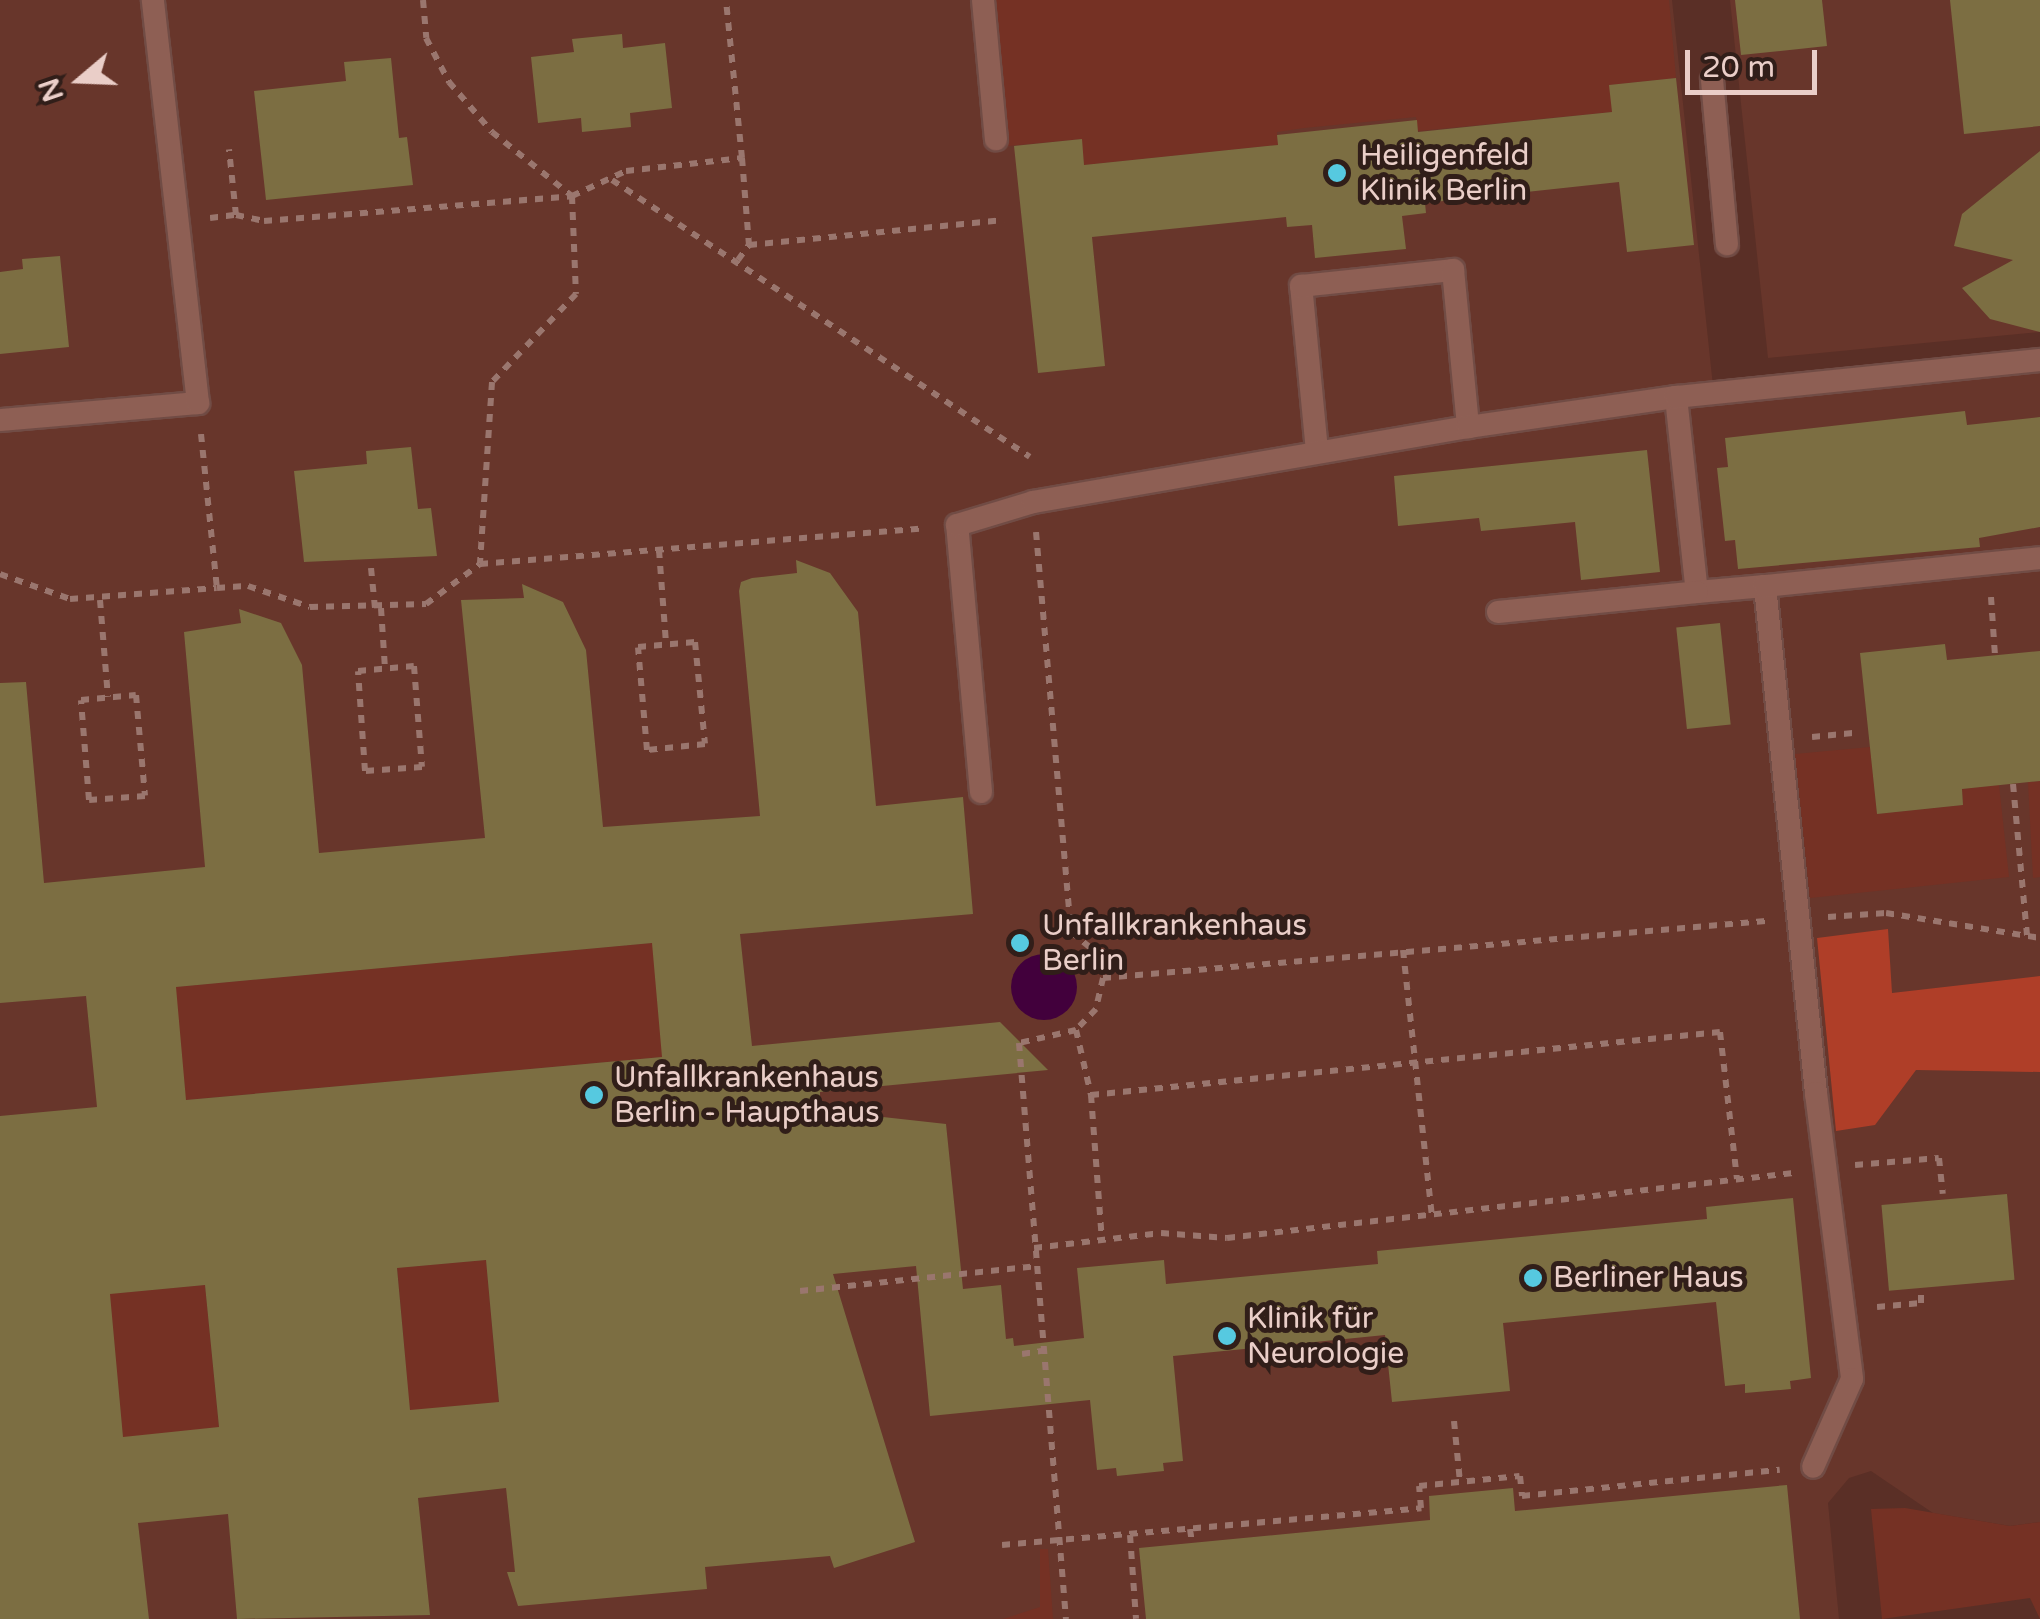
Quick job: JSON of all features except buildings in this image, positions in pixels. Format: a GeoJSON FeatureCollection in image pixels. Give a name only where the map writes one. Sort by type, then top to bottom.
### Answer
{"type":"FeatureCollection","features":[{"type":"Feature","properties":{"kind":"lane"},"geometry":{"type":"LineString","coordinates":[[0,420],[198,402],[153,0]]}},
{"type":"Feature","properties":{"kind":"lane"},"geometry":{"type":"LineString","coordinates":[[983,0],[996,139]]}},
{"type":"Feature","properties":{"kind":"lane"},"geometry":{"type":"LineString","coordinates":[[1712,80],[1728,244]]}},
{"type":"Feature","properties":{"kind":"lane"},"geometry":{"type":"LineString","coordinates":[[1318,450],[1302,286],[1452,270],[1468,427]]}},
{"type":"Feature","properties":{"kind":"lane"},"geometry":{"type":"LineString","coordinates":[[980,792],[957,526],[1034,502],[1468,427],[1676,397],[2040,360]]}},
{"type":"Feature","properties":{"kind":"lane"},"geometry":{"type":"LineString","coordinates":[[1676,397],[1698,592]]}},
{"type":"Feature","properties":{"kind":"lane"},"geometry":{"type":"LineString","coordinates":[[1498,612],[2040,558]]}},
{"type":"Feature","properties":{"kind":"lane"},"geometry":{"type":"LineString","coordinates":[[1765,586],[1798,919],[1852,1379],[1813,1467]]}},
{"type":"Feature","properties":{"kind":"path"},"geometry":{"type":"LineString","coordinates":[[0,574],[70,599],[100,600],[248,586],[310,607],[378,608],[426,604],[465,582],[480,564],[492,382],[576,294],[572,196],[492,132],[450,82],[426,38],[423,0]]}},
{"type":"Feature","properties":{"kind":"path"},"geometry":{"type":"LineString","coordinates":[[726,0],[748,246],[738,260]]}},
{"type":"Feature","properties":{"kind":"path"},"geometry":{"type":"LineString","coordinates":[[229,149],[236,215]]}},
{"type":"Feature","properties":{"kind":"path"},"geometry":{"type":"LineString","coordinates":[[180,222],[236,215],[264,221],[572,196],[626,171],[742,158]]}},
{"type":"Feature","properties":{"kind":"path"},"geometry":{"type":"LineString","coordinates":[[612,180],[1030,457]]}},
{"type":"Feature","properties":{"kind":"path"},"geometry":{"type":"LineString","coordinates":[[748,246],[1004,220]]}},
{"type":"Feature","properties":{"kind":"path"},"geometry":{"type":"LineString","coordinates":[[198,402],[217,588]]}},
{"type":"Feature","properties":{"kind":"path"},"geometry":{"type":"LineString","coordinates":[[1034,502],[1071,932],[1090,948],[1103,978],[1096,1009],[1076,1030],[1018,1043],[1066,1619]]}},
{"type":"Feature","properties":{"kind":"path"},"geometry":{"type":"LineString","coordinates":[[480,564],[957,526]]}},
{"type":"Feature","properties":{"kind":"path"},"geometry":{"type":"LineString","coordinates":[[659,550],[666,644]]}},
{"type":"Feature","properties":{"kind":"path"},"geometry":{"type":"LineString","coordinates":[[1989,563],[1995,656]]}},
{"type":"Feature","properties":{"kind":"path"},"geometry":{"type":"LineString","coordinates":[[371,568],[385,668]]}},
{"type":"Feature","properties":{"kind":"path"},"geometry":{"type":"LineString","coordinates":[[100,600],[108,697]]}},
{"type":"Feature","properties":{"kind":"path"},"geometry":{"type":"LineString","coordinates":[[694,642],[705,744],[647,750],[638,647],[666,644],[694,642]]}},
{"type":"Feature","properties":{"kind":"path"},"geometry":{"type":"LineString","coordinates":[[414,666],[422,767],[366,771],[358,671],[385,668],[414,666]]}},
{"type":"Feature","properties":{"kind":"path"},"geometry":{"type":"LineString","coordinates":[[136,695],[144,796],[89,800],[81,700],[108,697],[136,695]]}},
{"type":"Feature","properties":{"kind":"path"},"geometry":{"type":"LineString","coordinates":[[2012,784],[2027,935]]}},
{"type":"Feature","properties":{"kind":"path"},"geometry":{"type":"LineString","coordinates":[[1103,978],[1403,950],[1886,914],[2040,938]]}},
{"type":"Feature","properties":{"kind":"path"},"geometry":{"type":"LineString","coordinates":[[1403,950],[1432,1215]]}},
{"type":"Feature","properties":{"kind":"path"},"geometry":{"type":"LineString","coordinates":[[1076,1030],[1091,1095],[1102,1240]]}},
{"type":"Feature","properties":{"kind":"path"},"geometry":{"type":"LineString","coordinates":[[1091,1095],[1720,1032],[1737,1179]]}},
{"type":"Feature","properties":{"kind":"path"},"geometry":{"type":"LineString","coordinates":[[1034,1248],[1160,1233],[1228,1238],[1939,1158],[1943,1194]]}},
{"type":"Feature","properties":{"kind":"path"},"geometry":{"type":"LineString","coordinates":[[800,1291],[1036,1266]]}},
{"type":"Feature","properties":{"kind":"path"},"geometry":{"type":"LineString","coordinates":[[1846,1310],[1921,1303],[1920,1295]]}},
{"type":"Feature","properties":{"kind":"path"},"geometry":{"type":"LineString","coordinates":[[1022,1354],[1042,1351]]}},
{"type":"Feature","properties":{"kind":"path"},"geometry":{"type":"LineString","coordinates":[[1454,1421],[1460,1482]]}},
{"type":"Feature","properties":{"kind":"path"},"geometry":{"type":"LineString","coordinates":[[1002,1545],[1426,1508],[1419,1486],[1520,1476],[1522,1496],[1813,1467]]}},
{"type":"Feature","properties":{"kind":"path"},"geometry":{"type":"LineString","coordinates":[[1190,1529],[1192,1543]]}},
{"type":"Feature","properties":{"kind":"path"},"geometry":{"type":"LineString","coordinates":[[1130,1534],[1136,1619]]}},
{"type":"Feature","properties":{"kind":"shaded area","name":"Unfallkrankenhaus Berlin"},"geometry":{"type":"Polygon","coordinates":[[[0,0],[1672,0],[1715,405],[2040,373],[2040,1522],[2010,1526],[1933,1513],[1871,1471],[1849,1478],[1828,1503],[1839,1619],[0,1619],[0,0]]]}},
{"type":"Feature","properties":{"kind":"shaded area"},"geometry":{"type":"Polygon","coordinates":[[[993,0],[1669,0],[1676,78],[1610,85],[1612,112],[1418,131],[1416,117],[1304,128],[1277,132],[1278,145],[1084,165],[1081,139],[1008,146],[993,0]]]}},
{"type":"Feature","properties":{"kind":"shaded area"},"geometry":{"type":"Polygon","coordinates":[[[1730,0],[2040,0],[2040,332],[1768,358],[1730,0]]]}},
{"type":"Feature","properties":{"kind":"shaded area"},"geometry":{"type":"Polygon","coordinates":[[[1870,747],[1877,814],[1963,805],[1962,789],[1999,785],[2009,877],[1810,898],[1795,754],[1870,747]]]}},
{"type":"Feature","properties":{"kind":"shaded area"},"geometry":{"type":"Polygon","coordinates":[[[2040,781],[2040,877],[2033,878],[2028,782],[2040,781]]]}},
{"type":"Feature","properties":{"kind":"shaded area"},"geometry":{"type":"Polygon","coordinates":[[[1888,929],[1892,993],[2040,976],[2040,1072],[1916,1070],[1875,1125],[1836,1131],[1817,938],[1888,929]]]}},
{"type":"Feature","properties":{"kind":"shaded area"},"geometry":{"type":"Polygon","coordinates":[[[663,942],[673,1056],[174,1101],[185,1086],[164,988],[663,942]]]}},
{"type":"Feature","properties":{"kind":"shaded area"},"geometry":{"type":"Polygon","coordinates":[[[1044,954],[1068,963],[1077,987],[1068,1011],[1044,1020],[1020,1011],[1011,987],[1020,963],[1044,954]]]}},
{"type":"Feature","properties":{"kind":"shaded area"},"geometry":{"type":"Polygon","coordinates":[[[486,1260],[500,1423],[412,1431],[397,1268],[486,1260]]]}},
{"type":"Feature","properties":{"kind":"shaded area"},"geometry":{"type":"Polygon","coordinates":[[[205,1285],[221,1449],[125,1459],[109,1286],[118,1293],[205,1285]]]}},
{"type":"Feature","properties":{"kind":"shaded area"},"geometry":{"type":"Polygon","coordinates":[[[1905,1508],[2010,1526],[2040,1522],[2040,1619],[2030,1598],[1882,1619],[1871,1509],[1905,1508]]]}},
{"type":"Feature","properties":{"kind":"shaded area"},"geometry":{"type":"Polygon","coordinates":[[[1040,1549],[1048,1549],[1053,1619],[1003,1619],[1040,1607],[1040,1549]]]}},
{"type":"Feature","properties":{"kind":"place","name":"Heiligenfeld Klinik Berlin"},"geometry":{"type":"Point","coordinates":[1337,173]}},
{"type":"Feature","properties":{"kind":"place","name":"Unfallkrankenhaus Berlin"},"geometry":{"type":"Point","coordinates":[1020,943]}},
{"type":"Feature","properties":{"kind":"place","name":"Unfallkrankenhaus Berlin - Haupthaus"},"geometry":{"type":"Point","coordinates":[594,1095]}},
{"type":"Feature","properties":{"kind":"place","name":"Berliner Haus"},"geometry":{"type":"Point","coordinates":[1533,1278]}},
{"type":"Feature","properties":{"kind":"place","name":"Klinik für Neurologie"},"geometry":{"type":"Point","coordinates":[1227,1336]}}]}
